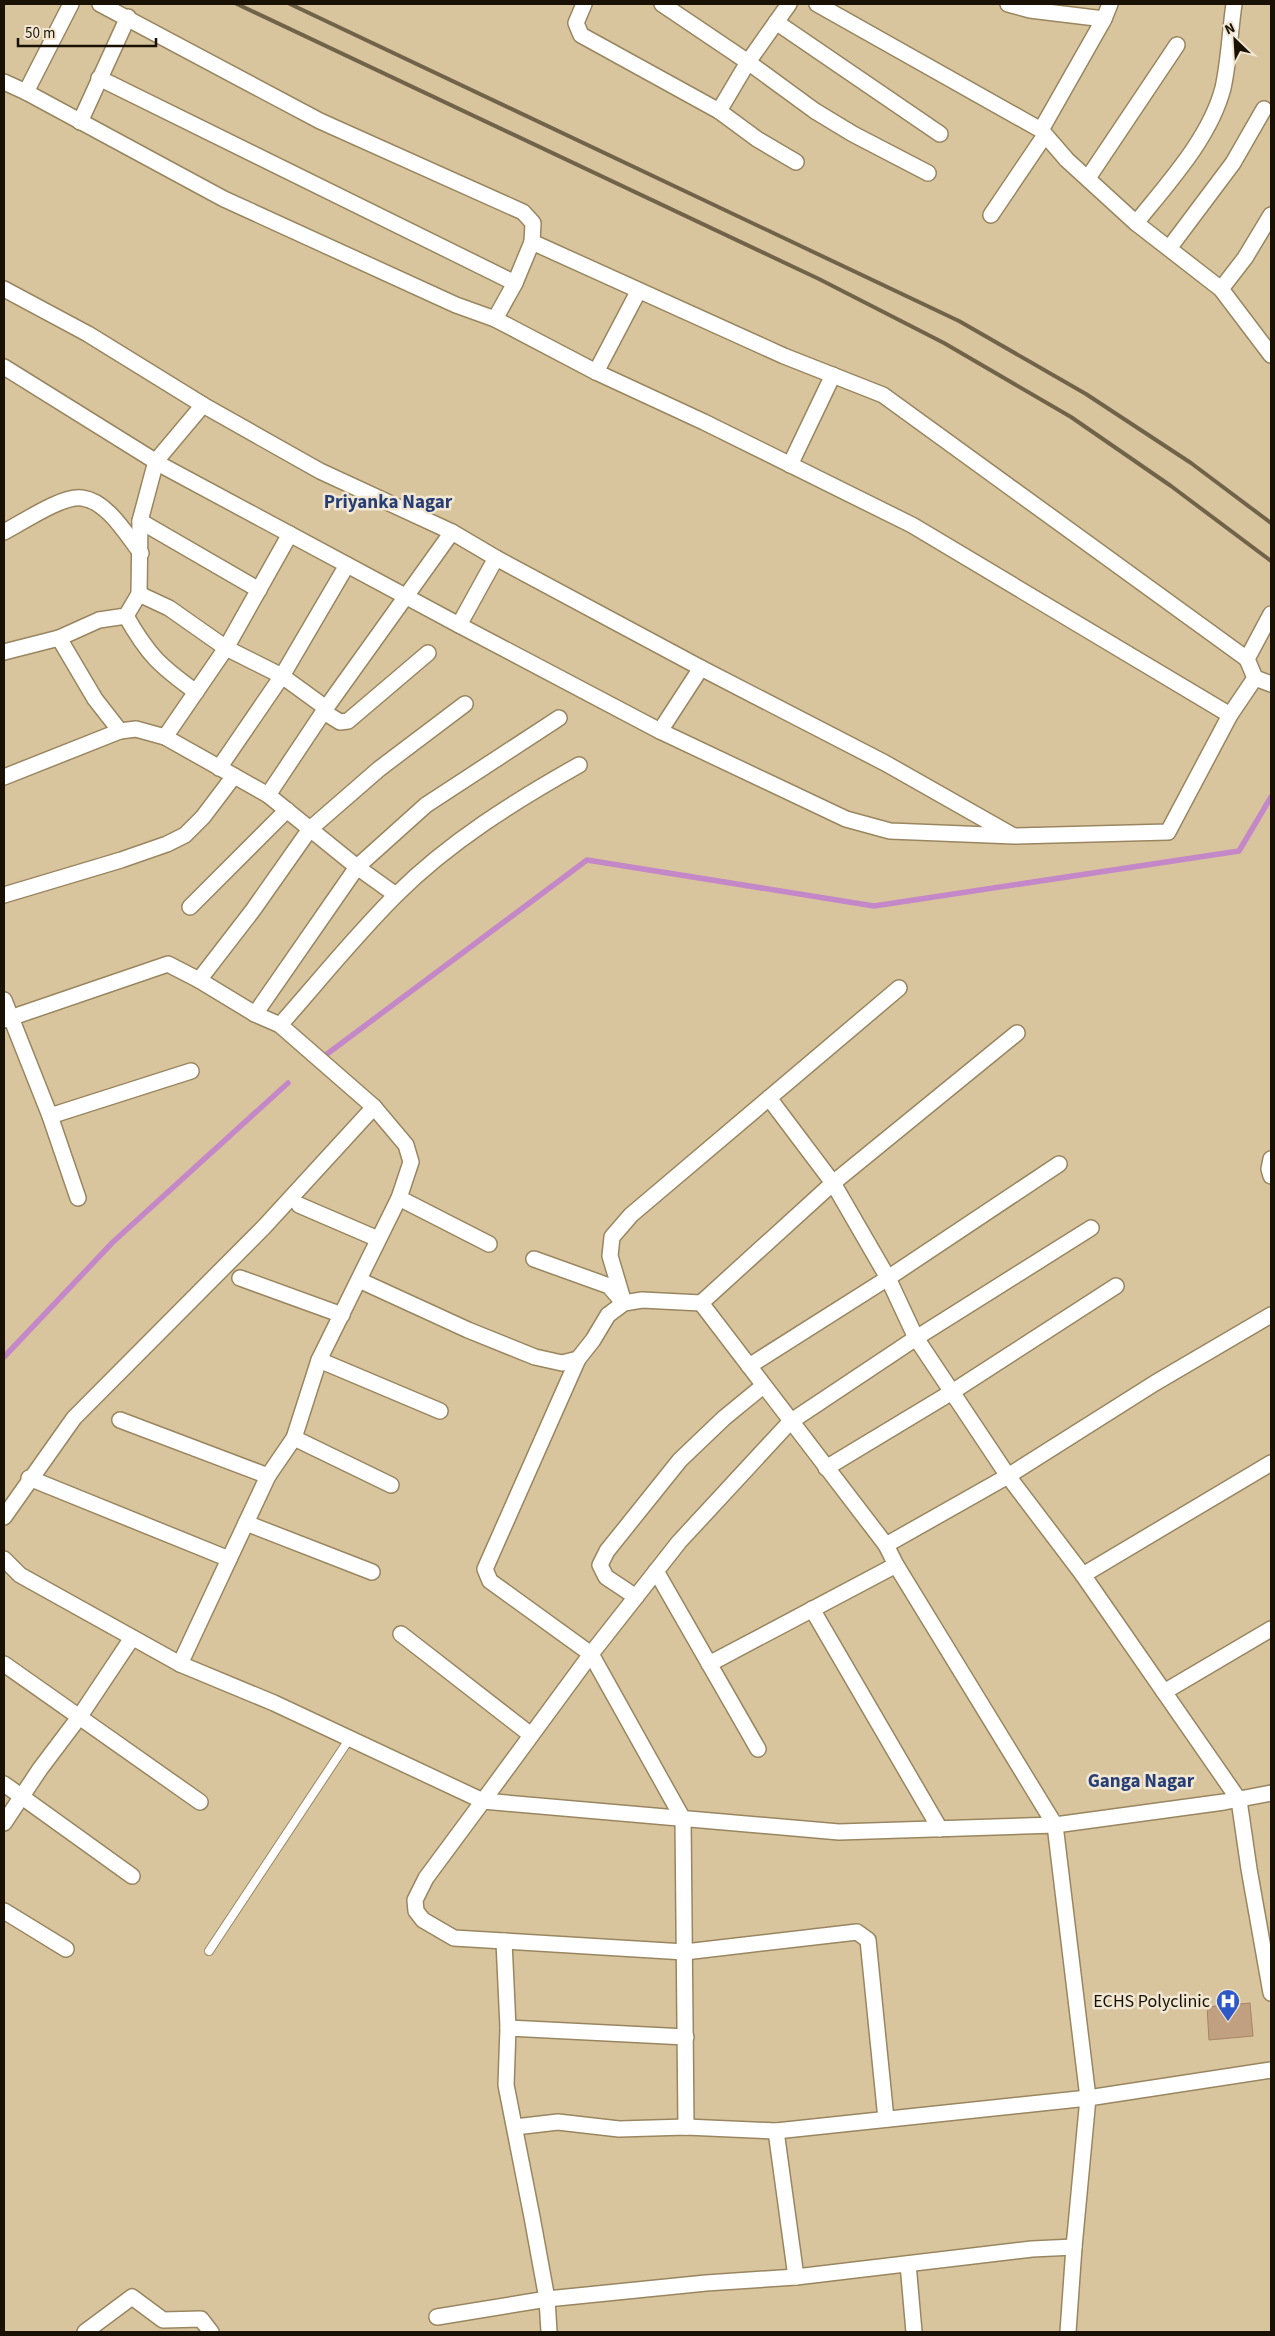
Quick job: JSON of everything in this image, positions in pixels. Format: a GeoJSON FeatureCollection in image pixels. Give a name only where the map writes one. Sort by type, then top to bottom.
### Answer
{"type":"FeatureCollection","features":[{"type":"Feature","properties":{"kind":"street"},"geometry":{"type":"LineString","coordinates":[[26,92],[71,4]]}},
{"type":"Feature","properties":{"kind":"street"},"geometry":{"type":"LineString","coordinates":[[100,4],[128,17],[320,121],[523,212],[533,223],[532,242],[515,283],[495,319]]}},
{"type":"Feature","properties":{"kind":"street"},"geometry":{"type":"LineString","coordinates":[[584,4],[576,23],[581,35],[719,111],[757,139],[796,162]]}},
{"type":"Feature","properties":{"kind":"street"},"geometry":{"type":"LineString","coordinates":[[662,4],[748,62],[815,111],[853,134],[928,172]]}},
{"type":"Feature","properties":{"kind":"street"},"geometry":{"type":"LineString","coordinates":[[719,111],[748,62],[788,4]]}},
{"type":"Feature","properties":{"kind":"street"},"geometry":{"type":"LineString","coordinates":[[817,4],[1043,133],[1136,223],[1170,247],[1221,289],[1271,354]]}},
{"type":"Feature","properties":{"kind":"street"},"geometry":{"type":"LineString","coordinates":[[1008,4],[1030,10],[1104,19]]}},
{"type":"Feature","properties":{"kind":"street"},"geometry":{"type":"LineString","coordinates":[[991,215],[1043,133],[1104,19],[1110,4]]}},
{"type":"Feature","properties":{"kind":"street"},"geometry":{"type":"LineString","coordinates":[[1136,223],[1183,164],[1206,128],[1223,88],[1234,4]]}},
{"type":"Feature","properties":{"kind":"street"},"geometry":{"type":"LineString","coordinates":[[80,122],[128,17]]}},
{"type":"Feature","properties":{"kind":"street"},"geometry":{"type":"LineString","coordinates":[[776,22],[940,134]]}},
{"type":"Feature","properties":{"kind":"street"},"geometry":{"type":"LineString","coordinates":[[1088,178],[1177,44]]}},
{"type":"Feature","properties":{"kind":"street"},"geometry":{"type":"LineString","coordinates":[[99,78],[515,283]]}},
{"type":"Feature","properties":{"kind":"street"},"geometry":{"type":"LineString","coordinates":[[4,82],[26,92],[224,199],[456,305],[495,319],[596,372],[912,525],[1230,715]]}},
{"type":"Feature","properties":{"kind":"street"},"geometry":{"type":"LineString","coordinates":[[1170,247],[1233,163],[1264,109]]}},
{"type":"Feature","properties":{"kind":"street"},"geometry":{"type":"LineString","coordinates":[[1221,289],[1245,258],[1271,215]]}},
{"type":"Feature","properties":{"kind":"street"},"geometry":{"type":"LineString","coordinates":[[532,242],[638,292],[784,356],[883,395],[1247,659],[1255,678],[1271,684]]}},
{"type":"Feature","properties":{"kind":"street"},"geometry":{"type":"LineString","coordinates":[[4,289],[88,334],[202,405],[320,471],[452,532],[496,558],[701,668],[885,763],[1014,836]]}},
{"type":"Feature","properties":{"kind":"street"},"geometry":{"type":"LineString","coordinates":[[596,372],[638,292]]}},
{"type":"Feature","properties":{"kind":"street"},"geometry":{"type":"LineString","coordinates":[[4,367],[156,461],[660,731],[846,819],[890,831],[1014,836],[1168,832],[1230,715],[1255,678]]}},
{"type":"Feature","properties":{"kind":"street"},"geometry":{"type":"LineString","coordinates":[[790,465],[833,375]]}},
{"type":"Feature","properties":{"kind":"street"},"geometry":{"type":"LineString","coordinates":[[4,652],[60,638],[99,620],[126,616],[140,594],[140,521],[156,461],[202,405]]}},
{"type":"Feature","properties":{"kind":"street"},"geometry":{"type":"LineString","coordinates":[[4,532],[62,501],[81,498],[99,504],[120,526],[141,553]]}},
{"type":"Feature","properties":{"kind":"street"},"geometry":{"type":"LineString","coordinates":[[140,521],[258,590]]}},
{"type":"Feature","properties":{"kind":"street"},"geometry":{"type":"LineString","coordinates":[[268,795],[325,710],[452,532]]}},
{"type":"Feature","properties":{"kind":"street"},"geometry":{"type":"LineString","coordinates":[[165,736],[226,648],[290,534]]}},
{"type":"Feature","properties":{"kind":"street"},"geometry":{"type":"LineString","coordinates":[[459,625],[496,558]]}},
{"type":"Feature","properties":{"kind":"street"},"geometry":{"type":"LineString","coordinates":[[219,768],[282,676],[347,565]]}},
{"type":"Feature","properties":{"kind":"street"},"geometry":{"type":"LineString","coordinates":[[140,594],[169,608],[226,648],[282,676],[340,722],[348,721],[428,653]]}},
{"type":"Feature","properties":{"kind":"street"},"geometry":{"type":"LineString","coordinates":[[1247,659],[1271,614]]}},
{"type":"Feature","properties":{"kind":"street"},"geometry":{"type":"LineString","coordinates":[[126,616],[142,645],[164,669],[196,692]]}},
{"type":"Feature","properties":{"kind":"street"},"geometry":{"type":"LineString","coordinates":[[60,638],[95,699],[120,731]]}},
{"type":"Feature","properties":{"kind":"street"},"geometry":{"type":"LineString","coordinates":[[660,731],[701,668]]}},
{"type":"Feature","properties":{"kind":"street"},"geometry":{"type":"LineString","coordinates":[[199,980],[254,910],[310,829],[379,769],[465,704]]}},
{"type":"Feature","properties":{"kind":"street"},"geometry":{"type":"LineString","coordinates":[[255,1014],[357,867],[426,804],[559,718]]}},
{"type":"Feature","properties":{"kind":"street"},"geometry":{"type":"LineString","coordinates":[[4,777],[120,731],[136,729],[165,736],[268,795],[357,867],[396,895]]}},
{"type":"Feature","properties":{"kind":"street"},"geometry":{"type":"LineString","coordinates":[[280,1026],[396,895],[451,848],[521,798],[579,765]]}},
{"type":"Feature","properties":{"kind":"street"},"geometry":{"type":"LineString","coordinates":[[4,895],[121,860],[185,835],[203,817],[234,776]]}},
{"type":"Feature","properties":{"kind":"street"},"geometry":{"type":"LineString","coordinates":[[190,907],[287,810]]}},
{"type":"Feature","properties":{"kind":"street"},"geometry":{"type":"LineString","coordinates":[[7,1019],[168,964],[199,980],[255,1014],[280,1026],[374,1107],[406,1145],[411,1162],[399,1198],[319,1360],[294,1438],[268,1476],[180,1664]]}},
{"type":"Feature","properties":{"kind":"street"},"geometry":{"type":"LineString","coordinates":[[624,1303],[610,1256],[612,1237],[631,1215],[899,988]]}},
{"type":"Feature","properties":{"kind":"street"},"geometry":{"type":"LineString","coordinates":[[4,1000],[7,1019],[50,1116],[78,1198]]}},
{"type":"Feature","properties":{"kind":"street"},"geometry":{"type":"LineString","coordinates":[[686,2127],[683,1818],[591,1654],[490,1581],[485,1569],[578,1359],[594,1340],[608,1315],[624,1303],[642,1300],[700,1303],[833,1184],[1017,1033]]}},
{"type":"Feature","properties":{"kind":"street"},"geometry":{"type":"LineString","coordinates":[[50,1116],[191,1071]]}},
{"type":"Feature","properties":{"kind":"street"},"geometry":{"type":"LineString","coordinates":[[769,1098],[833,1184],[888,1278],[916,1338],[1008,1476],[1083,1575],[1239,1800],[1248,1869],[1271,1993]]}},
{"type":"Feature","properties":{"kind":"street"},"geometry":{"type":"LineString","coordinates":[[4,1517],[29,1478],[74,1418],[264,1227],[374,1107]]}},
{"type":"Feature","properties":{"kind":"street"},"geometry":{"type":"LineString","coordinates":[[1271,1159],[1269,1169],[1271,1176]]}},
{"type":"Feature","properties":{"kind":"street"},"geometry":{"type":"LineString","coordinates":[[749,1366],[888,1278],[1059,1164]]}},
{"type":"Feature","properties":{"kind":"street"},"geometry":{"type":"LineString","coordinates":[[399,1198],[489,1244]]}},
{"type":"Feature","properties":{"kind":"street"},"geometry":{"type":"LineString","coordinates":[[299,1205],[378,1239]]}},
{"type":"Feature","properties":{"kind":"street"},"geometry":{"type":"LineString","coordinates":[[886,2119],[868,1940],[857,1932],[685,1952],[504,1942],[454,1938],[423,1920],[416,1911],[415,1900],[426,1878],[591,1654],[656,1571],[679,1542],[790,1422],[916,1338],[1091,1228]]}},
{"type":"Feature","properties":{"kind":"street"},"geometry":{"type":"LineString","coordinates":[[534,1259],[609,1286],[624,1303]]}},
{"type":"Feature","properties":{"kind":"street"},"geometry":{"type":"LineString","coordinates":[[240,1278],[342,1315]]}},
{"type":"Feature","properties":{"kind":"street"},"geometry":{"type":"LineString","coordinates":[[359,1280],[468,1330],[534,1357],[562,1363],[578,1359]]}},
{"type":"Feature","properties":{"kind":"street"},"geometry":{"type":"LineString","coordinates":[[826,1468],[952,1392],[1116,1286]]}},
{"type":"Feature","properties":{"kind":"street"},"geometry":{"type":"LineString","coordinates":[[700,1303],[886,1545],[896,1565],[1055,1825],[1088,2098],[1068,2332]]}},
{"type":"Feature","properties":{"kind":"street"},"geometry":{"type":"LineString","coordinates":[[886,1545],[1008,1476],[1154,1383],[1271,1315]]}},
{"type":"Feature","properties":{"kind":"street"},"geometry":{"type":"LineString","coordinates":[[319,1360],[440,1411]]}},
{"type":"Feature","properties":{"kind":"street"},"geometry":{"type":"LineString","coordinates":[[636,1597],[606,1577],[600,1564],[607,1551],[680,1460],[724,1418],[763,1386]]}},
{"type":"Feature","properties":{"kind":"street"},"geometry":{"type":"LineString","coordinates":[[120,1420],[268,1476]]}},
{"type":"Feature","properties":{"kind":"street"},"geometry":{"type":"LineString","coordinates":[[294,1438],[391,1485]]}},
{"type":"Feature","properties":{"kind":"street"},"geometry":{"type":"LineString","coordinates":[[1083,1575],[1271,1463]]}},
{"type":"Feature","properties":{"kind":"street"},"geometry":{"type":"LineString","coordinates":[[29,1478],[229,1559]]}},
{"type":"Feature","properties":{"kind":"street"},"geometry":{"type":"LineString","coordinates":[[246,1523],[372,1572]]}},
{"type":"Feature","properties":{"kind":"street"},"geometry":{"type":"LineString","coordinates":[[4,1559],[20,1575],[180,1664],[274,1703],[483,1801],[839,1832],[1055,1825],[1271,1794]]}},
{"type":"Feature","properties":{"kind":"street"},"geometry":{"type":"LineString","coordinates":[[709,1664],[896,1565]]}},
{"type":"Feature","properties":{"kind":"street"},"geometry":{"type":"LineString","coordinates":[[656,1571],[758,1749]]}},
{"type":"Feature","properties":{"kind":"street"},"geometry":{"type":"LineString","coordinates":[[812,1609],[940,1829]]}},
{"type":"Feature","properties":{"kind":"street"},"geometry":{"type":"LineString","coordinates":[[1164,1692],[1271,1629]]}},
{"type":"Feature","properties":{"kind":"street"},"geometry":{"type":"LineString","coordinates":[[401,1634],[531,1735]]}},
{"type":"Feature","properties":{"kind":"street"},"geometry":{"type":"LineString","coordinates":[[4,1823],[40,1769],[80,1716],[132,1638]]}},
{"type":"Feature","properties":{"kind":"street"},"geometry":{"type":"LineString","coordinates":[[4,1664],[200,1802]]}},
{"type":"Feature","properties":{"kind":"street"},"geometry":{"type":"LineString","coordinates":[[4,1784],[132,1876]]}},
{"type":"Feature","properties":{"kind":"street"},"geometry":{"type":"LineString","coordinates":[[4,1911],[66,1949]]}},
{"type":"Feature","properties":{"kind":"street"},"geometry":{"type":"LineString","coordinates":[[504,1942],[508,2028],[506,2085],[546,2299],[549,2332]]}},
{"type":"Feature","properties":{"kind":"street"},"geometry":{"type":"LineString","coordinates":[[508,2028],[686,2037]]}},
{"type":"Feature","properties":{"kind":"street"},"geometry":{"type":"LineString","coordinates":[[515,2127],[558,2122],[619,2129],[686,2127],[776,2131],[1088,2098],[1271,2070]]}},
{"type":"Feature","properties":{"kind":"street"},"geometry":{"type":"LineString","coordinates":[[776,2131],[796,2277]]}},
{"type":"Feature","properties":{"kind":"street"},"geometry":{"type":"LineString","coordinates":[[437,2317],[546,2299],[706,2283],[796,2277],[1032,2249],[1074,2247]]}},
{"type":"Feature","properties":{"kind":"street"},"geometry":{"type":"LineString","coordinates":[[908,2264],[914,2332]]}},
{"type":"Feature","properties":{"kind":"street"},"geometry":{"type":"LineString","coordinates":[[85,2332],[132,2297],[163,2320],[201,2319],[210,2332]]}},
{"type":"Feature","properties":{"kind":"lane"},"geometry":{"type":"LineString","coordinates":[[209,1951],[350,1738]]}},
{"type":"Feature","properties":{"kind":"building"},"geometry":{"type":"Polygon","coordinates":[[[1250,2003],[1253,2036],[1209,2040],[1207,2007],[1250,2003]]]}},
{"type":"Feature","properties":{"kind":"waterway"},"geometry":{"type":"LineString","coordinates":[[327,1054],[587,860],[874,906],[1239,851],[1271,797]]}},
{"type":"Feature","properties":{"kind":"waterway"},"geometry":{"type":"LineString","coordinates":[[4,1357],[113,1242],[288,1083]]}},
{"type":"Feature","properties":{"kind":"railway"},"geometry":{"type":"LineString","coordinates":[[237,4],[819,279],[944,343],[1071,417],[1171,486],[1271,561]]}},
{"type":"Feature","properties":{"kind":"railway"},"geometry":{"type":"LineString","coordinates":[[290,4],[959,321],[1086,394],[1191,463],[1271,523]]}},
{"type":"Feature","properties":{"kind":"place","name":"ECHS Polyclinic"},"geometry":{"type":"Point","coordinates":[1228,2022]}},
{"type":"Feature","properties":{"kind":"district","name":"Priyanka Nagar"},"geometry":{"type":"Point","coordinates":[388,501]}},
{"type":"Feature","properties":{"kind":"district","name":"Ganga Nagar"},"geometry":{"type":"Point","coordinates":[1141,1780]}}]}
